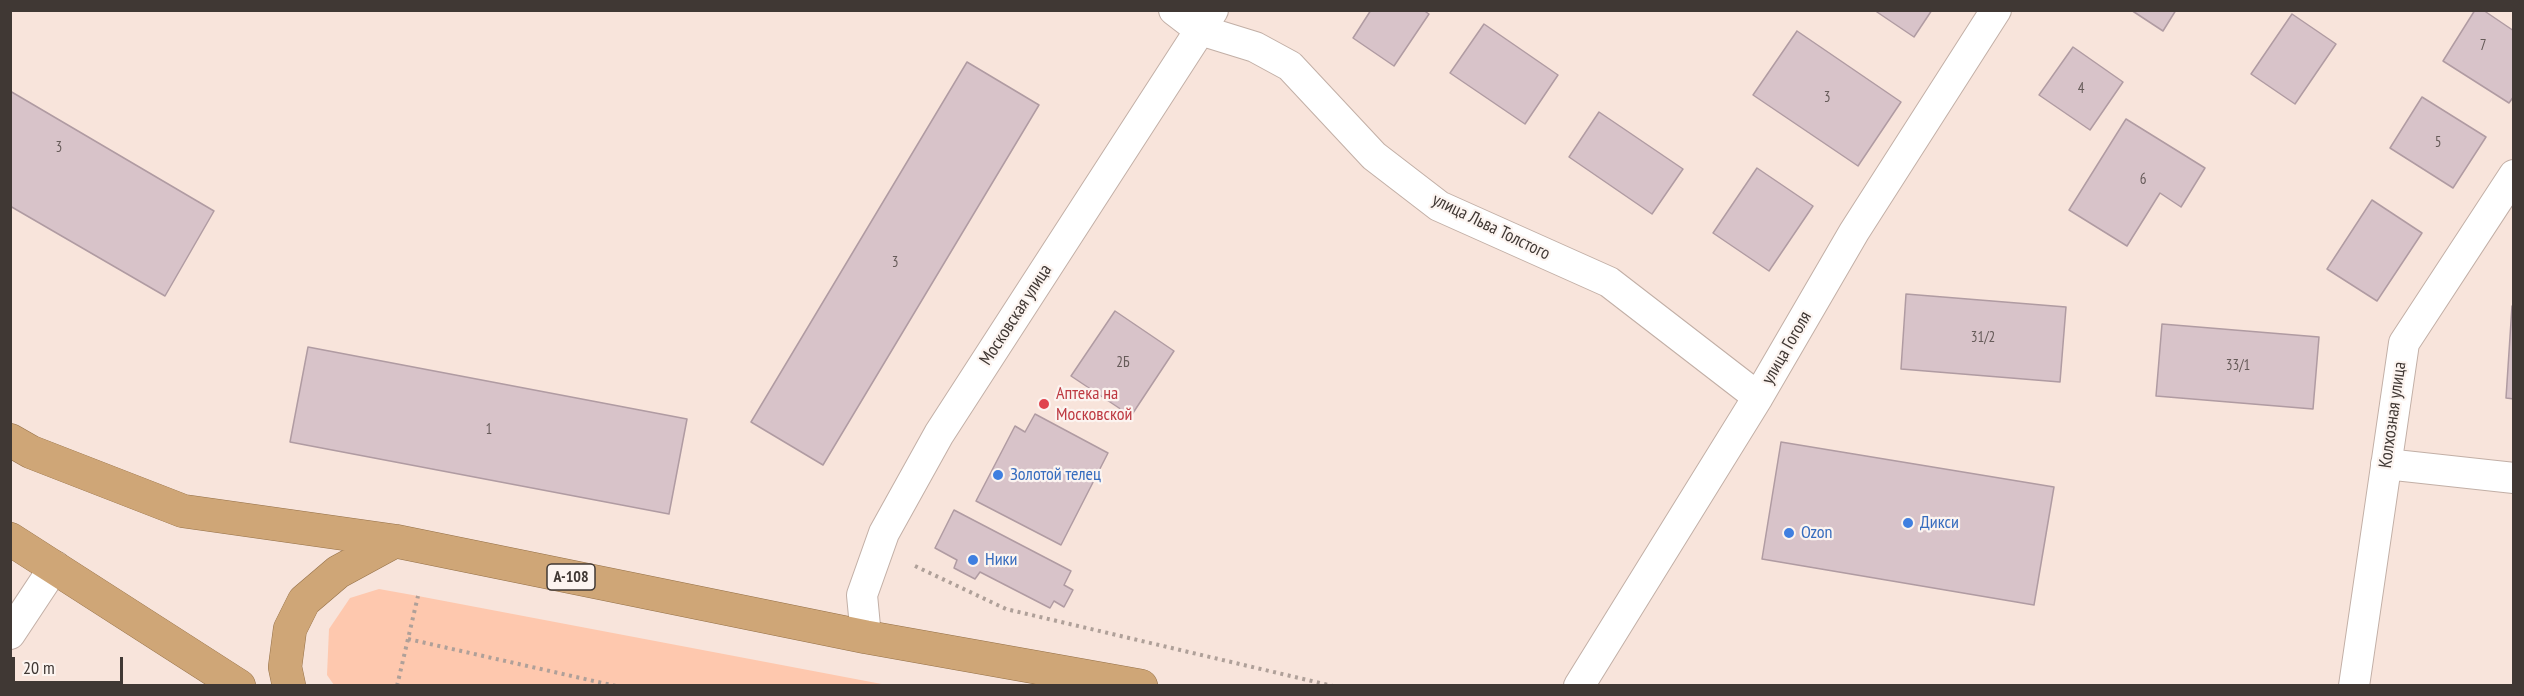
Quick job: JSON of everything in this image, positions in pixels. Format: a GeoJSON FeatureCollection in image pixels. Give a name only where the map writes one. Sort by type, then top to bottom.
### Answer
{"type":"FeatureCollection","features":[{"type":"Feature","properties":{"kind":"highway","name":"А-108"},"geometry":{"type":"LineString","coordinates":[[10,440],[30,452],[183,511],[395,541],[866,638],[1141,686]]}},
{"type":"Feature","properties":{"kind":"highway"},"geometry":{"type":"LineString","coordinates":[[10,539],[239,686]]}},
{"type":"Feature","properties":{"kind":"highway"},"geometry":{"type":"LineString","coordinates":[[289,686],[285,667],[290,629],[304,601],[338,572],[395,541]]}},
{"type":"Feature","properties":{"kind":"street","name":"улица Льва Толстого"},"geometry":{"type":"LineString","coordinates":[[1174,10],[1206,20],[1290,66],[1374,156],[1439,206],[1609,282],[1758,397]]}},
{"type":"Feature","properties":{"kind":"street","name":"улица Гоголя"},"geometry":{"type":"LineString","coordinates":[[1579,686],[1758,397],[1854,232],[1996,10]]}},
{"type":"Feature","properties":{"kind":"street","name":"Московская улица"},"geometry":{"type":"LineString","coordinates":[[866,638],[862,595],[889,524],[939,434],[1206,20]]}},
{"type":"Feature","properties":{"kind":"street","name":"Колхозная улица"},"geometry":{"type":"LineString","coordinates":[[2354,686],[2404,343],[2514,176]]}},
{"type":"Feature","properties":{"kind":"street"},"geometry":{"type":"LineString","coordinates":[[2386,464],[2514,478]]}},
{"type":"Feature","properties":{"kind":"street"},"geometry":{"type":"LineString","coordinates":[[10,634],[55,566]]}},
{"type":"Feature","properties":{"kind":"path"},"geometry":{"type":"LineString","coordinates":[[915,566],[1006,609],[1333,686]]}},
{"type":"Feature","properties":{"kind":"path"},"geometry":{"type":"LineString","coordinates":[[397,686],[418,596]]}},
{"type":"Feature","properties":{"kind":"path"},"geometry":{"type":"LineString","coordinates":[[408,639],[615,686]]}},
{"type":"Feature","properties":{"kind":"shaded area"},"geometry":{"type":"Polygon","coordinates":[[[379,589],[887,685],[334,685],[327,675],[329,629],[350,598],[379,589]]]}},
{"type":"Feature","properties":{"kind":"building"},"geometry":{"type":"Polygon","coordinates":[[[1371,10],[1423,10],[1429,14],[1394,66],[1353,38],[1371,10]]]}},
{"type":"Feature","properties":{"kind":"building"},"geometry":{"type":"Polygon","coordinates":[[[1874,10],[1932,10],[1914,37],[1874,10]]]}},
{"type":"Feature","properties":{"kind":"building"},"geometry":{"type":"Polygon","coordinates":[[[2131,10],[2176,10],[2163,31],[2131,10]]]}},
{"type":"Feature","properties":{"kind":"building"},"geometry":{"type":"Polygon","coordinates":[[[2475,10],[2483,10],[2514,31],[2514,96],[2509,103],[2443,61],[2475,10]]]}},
{"type":"Feature","properties":{"kind":"building"},"geometry":{"type":"Polygon","coordinates":[[[2292,14],[2336,44],[2295,104],[2251,74],[2292,14]]]}},
{"type":"Feature","properties":{"kind":"building"},"geometry":{"type":"Polygon","coordinates":[[[1484,24],[1558,75],[1525,124],[1450,73],[1484,24]]]}},
{"type":"Feature","properties":{"kind":"building"},"geometry":{"type":"Polygon","coordinates":[[[1797,31],[1901,102],[1858,166],[1753,95],[1797,31]]]}},
{"type":"Feature","properties":{"kind":"building"},"geometry":{"type":"Polygon","coordinates":[[[2073,47],[2123,82],[2090,130],[2039,95],[2073,47]]]}},
{"type":"Feature","properties":{"kind":"building"},"geometry":{"type":"Polygon","coordinates":[[[967,62],[1039,105],[823,465],[751,422],[967,62]]]}},
{"type":"Feature","properties":{"kind":"building"},"geometry":{"type":"Polygon","coordinates":[[[10,91],[214,211],[165,296],[10,206],[10,91]]]}},
{"type":"Feature","properties":{"kind":"building"},"geometry":{"type":"Polygon","coordinates":[[[2422,97],[2486,137],[2453,188],[2390,148],[2422,97]]]}},
{"type":"Feature","properties":{"kind":"building"},"geometry":{"type":"Polygon","coordinates":[[[1599,112],[1683,169],[1652,214],[1569,157],[1599,112]]]}},
{"type":"Feature","properties":{"kind":"building"},"geometry":{"type":"Polygon","coordinates":[[[2126,119],[2205,168],[2181,207],[2160,193],[2127,246],[2069,210],[2126,119]]]}},
{"type":"Feature","properties":{"kind":"building"},"geometry":{"type":"Polygon","coordinates":[[[1757,168],[1813,206],[1769,271],[1713,233],[1757,168]]]}},
{"type":"Feature","properties":{"kind":"building"},"geometry":{"type":"Polygon","coordinates":[[[2372,200],[2422,233],[2377,301],[2327,269],[2372,200]]]}},
{"type":"Feature","properties":{"kind":"building"},"geometry":{"type":"Polygon","coordinates":[[[1906,294],[2066,307],[2060,382],[1901,369],[1906,294]]]}},
{"type":"Feature","properties":{"kind":"building"},"geometry":{"type":"Polygon","coordinates":[[[2512,306],[2514,306],[2514,399],[2506,398],[2512,306]]]}},
{"type":"Feature","properties":{"kind":"building"},"geometry":{"type":"Polygon","coordinates":[[[1115,311],[1174,351],[1131,416],[1071,376],[1115,311]]]}},
{"type":"Feature","properties":{"kind":"building"},"geometry":{"type":"Polygon","coordinates":[[[2162,324],[2319,337],[2313,409],[2156,396],[2162,324]]]}},
{"type":"Feature","properties":{"kind":"building"},"geometry":{"type":"Polygon","coordinates":[[[308,347],[687,419],[669,514],[290,442],[308,347]]]}},
{"type":"Feature","properties":{"kind":"building"},"geometry":{"type":"Polygon","coordinates":[[[1035,414],[1108,453],[1061,545],[976,501],[1015,426],[1025,432],[1035,414]]]}},
{"type":"Feature","properties":{"kind":"building","name":"Дикси"},"geometry":{"type":"Polygon","coordinates":[[[1781,442],[2054,487],[2034,605],[1762,559],[1781,442]]]}},
{"type":"Feature","properties":{"kind":"building"},"geometry":{"type":"Polygon","coordinates":[[[954,510],[1071,571],[1064,585],[1073,590],[1064,607],[1054,601],[1050,608],[980,572],[975,579],[954,568],[957,560],[935,548],[954,510]]]}},
{"type":"Feature","properties":{"kind":"place","name":"Аптека на Московской"},"geometry":{"type":"Point","coordinates":[1044,404]}},
{"type":"Feature","properties":{"kind":"place","name":"Золотой телец"},"geometry":{"type":"Point","coordinates":[998,475]}},
{"type":"Feature","properties":{"kind":"place","name":"Дикси"},"geometry":{"type":"Point","coordinates":[1908,523]}},
{"type":"Feature","properties":{"kind":"place","name":"Ozon"},"geometry":{"type":"Point","coordinates":[1789,533]}},
{"type":"Feature","properties":{"kind":"place","name":"Ники"},"geometry":{"type":"Point","coordinates":[973,560]}}]}
